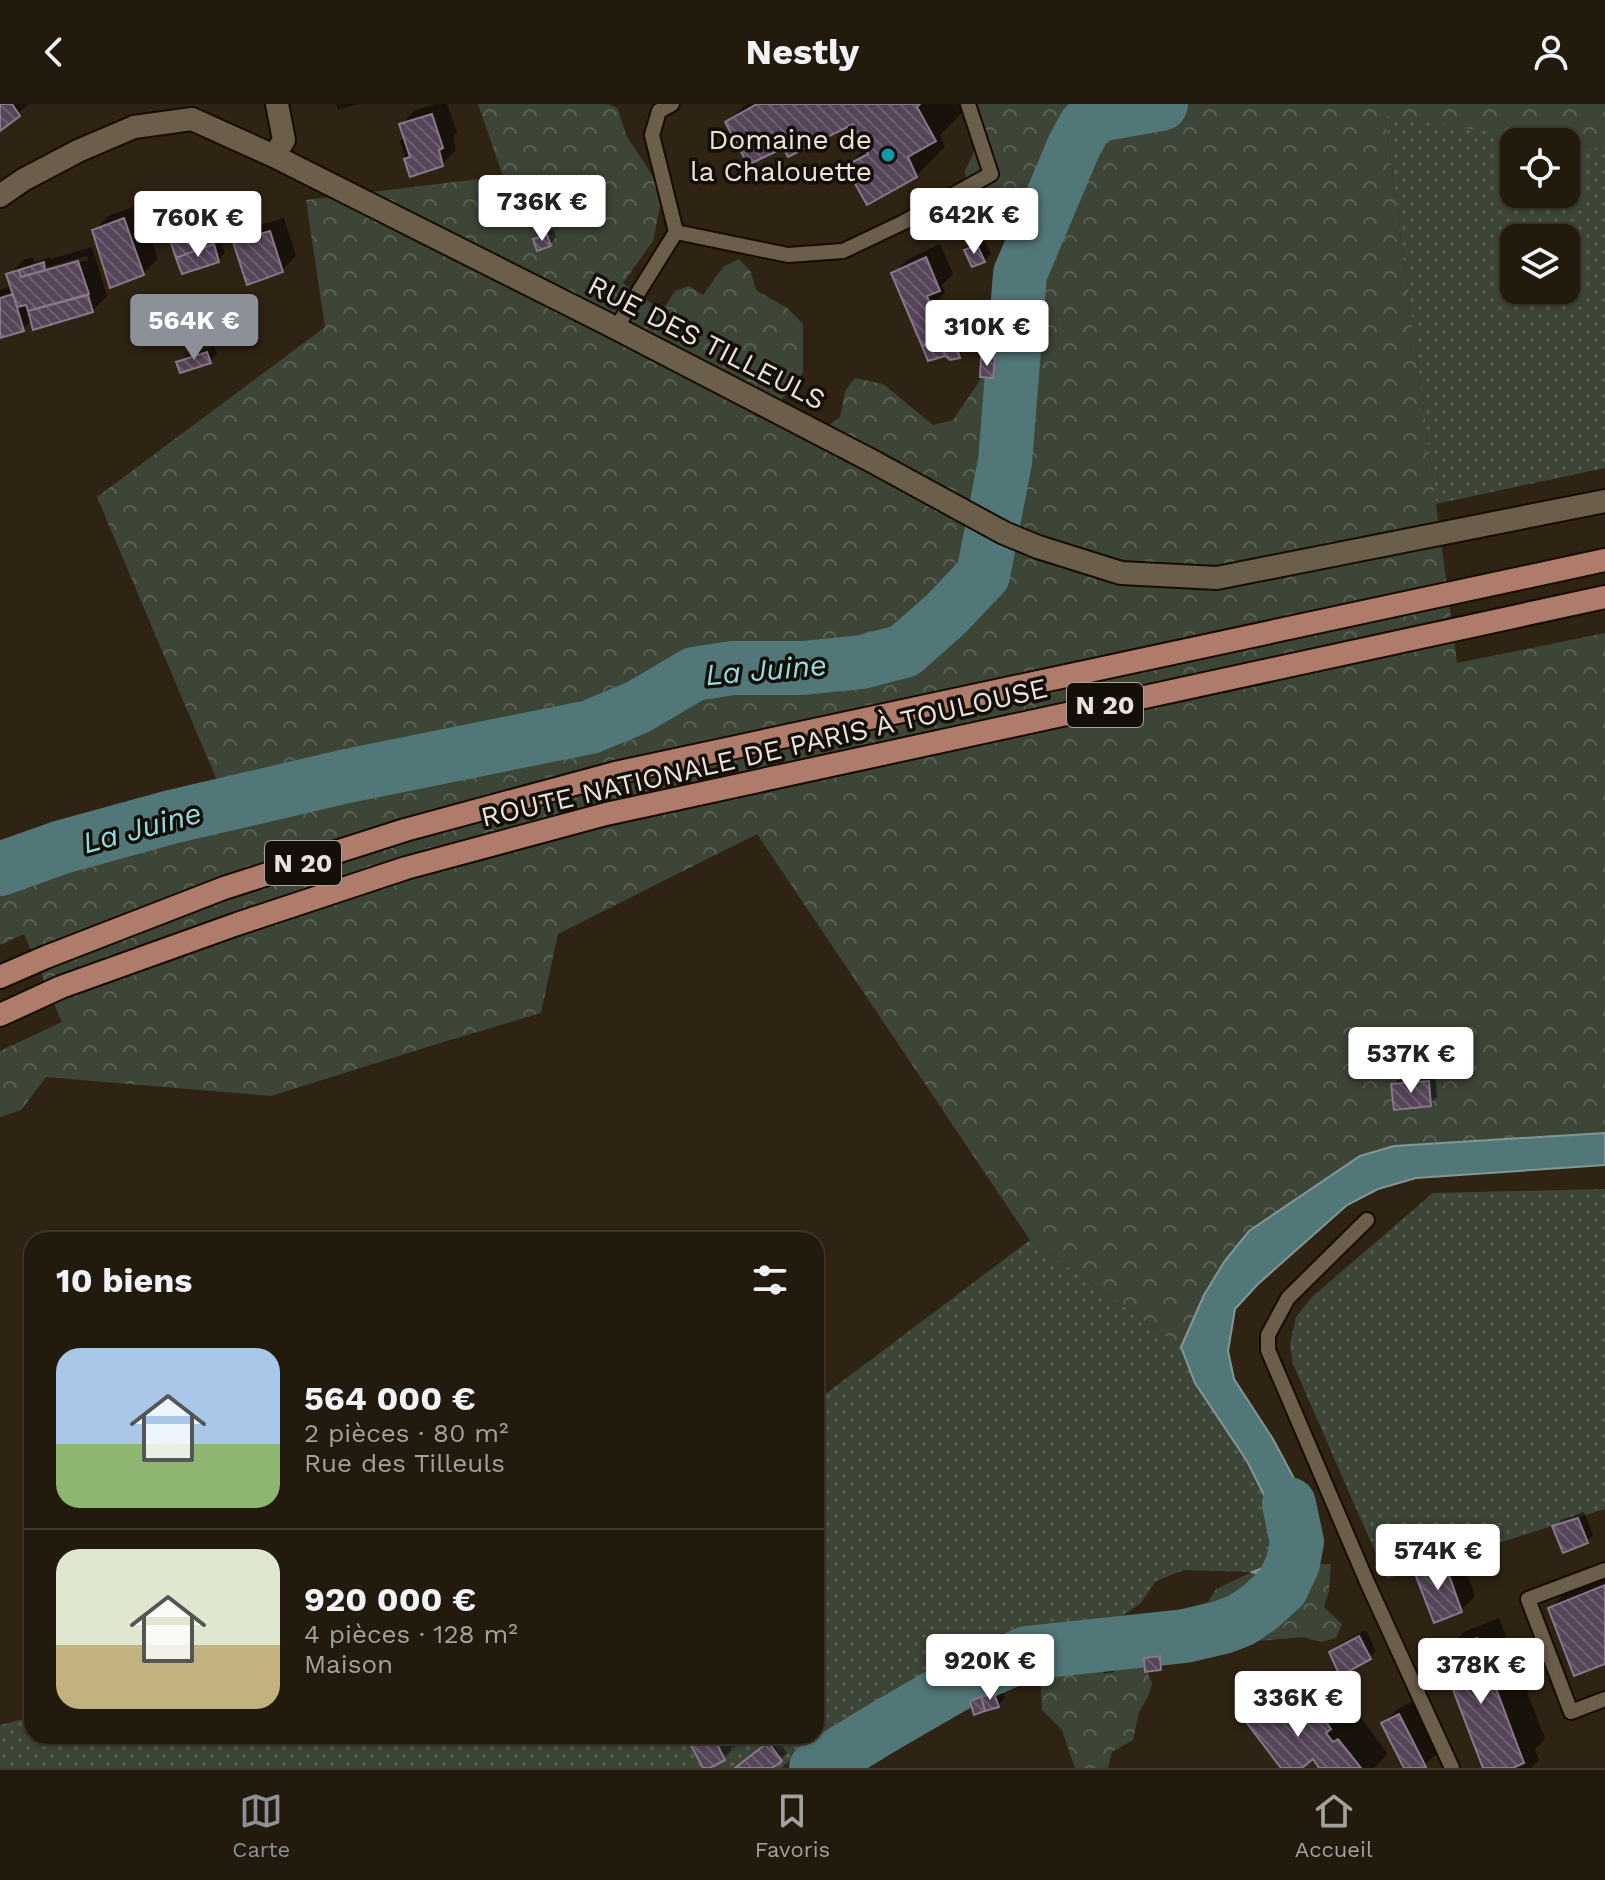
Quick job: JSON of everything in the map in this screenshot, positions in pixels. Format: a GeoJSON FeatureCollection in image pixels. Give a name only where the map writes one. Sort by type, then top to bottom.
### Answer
{"type":"FeatureCollection","features":[{"type":"Feature","properties":{"kind":"main road","name":"ROUTE NATIONALE DE PARIS À TOULOUSE"},"geometry":{"type":"LineString","coordinates":[[0,977],[224,888],[405,830],[615,773],[1605,560]]}},
{"type":"Feature","properties":{"kind":"main road","name":"ROUTE NATIONALE DE PARIS À TOULOUSE"},"geometry":{"type":"LineString","coordinates":[[0,1015],[61,987],[391,872],[590,818],[1605,597]]}},
{"type":"Feature","properties":{"kind":"street","name":"RUE DES TILLEULS"},"geometry":{"type":"LineString","coordinates":[[166,104],[616,328],[1010,536],[1121,573],[1217,578],[1605,501]]}},
{"type":"Feature","properties":{"kind":"street"},"geometry":{"type":"LineString","coordinates":[[274,156],[284,140],[277,104]]}},
{"type":"Feature","properties":{"kind":"street"},"geometry":{"type":"LineString","coordinates":[[0,196],[78,151],[134,127],[192,119]]}},
{"type":"Feature","properties":{"kind":"lane"},"geometry":{"type":"LineString","coordinates":[[616,328],[676,232],[652,135],[659,111],[672,104]]}},
{"type":"Feature","properties":{"kind":"lane"},"geometry":{"type":"LineString","coordinates":[[676,232],[788,255],[843,251],[904,222],[991,174],[968,104]]}},
{"type":"Feature","properties":{"kind":"lane"},"geometry":{"type":"LineString","coordinates":[[1367,1220],[1288,1298],[1268,1335],[1268,1350],[1367,1582],[1452,1768]]}},
{"type":"Feature","properties":{"kind":"lane"},"geometry":{"type":"LineString","coordinates":[[1605,1570],[1528,1599],[1571,1712],[1605,1699]]}},
{"type":"Feature","properties":{"kind":"green space"},"geometry":{"type":"Polygon","coordinates":[[[478,104],[609,104],[618,109],[626,135],[663,192],[653,241],[623,283],[662,311],[675,291],[689,286],[703,295],[723,267],[739,259],[751,272],[756,290],[787,308],[803,324],[803,373],[781,400],[779,412],[825,427],[840,418],[845,391],[855,378],[883,384],[933,425],[953,420],[993,361],[1009,305],[1014,227],[974,211],[966,195],[965,171],[974,152],[974,131],[960,104],[1605,104],[1605,149],[1580,145],[1580,128],[1500,128],[1500,133],[1385,116],[1457,663],[1605,633],[1605,1133],[1394,1146],[1204,1295],[1181,1347],[1030,1240],[757,834],[558,934],[541,1013],[271,1096],[46,1077],[21,1110],[0,1117],[0,1051],[62,1022],[24,934],[0,945],[0,853],[218,783],[97,497],[325,327],[306,200],[503,176],[478,104]]]}},
{"type":"Feature","properties":{"kind":"green space"},"geometry":{"type":"Polygon","coordinates":[[[1385,115],[1500,133],[1500,208],[1580,208],[1580,145],[1605,149],[1605,468],[1436,504],[1385,115]]]}},
{"type":"Feature","properties":{"kind":"green space"},"geometry":{"type":"Polygon","coordinates":[[[1605,1189],[1605,1509],[1387,1579],[1293,1364],[1290,1344],[1296,1317],[1312,1297],[1433,1193],[1605,1189]]]}},
{"type":"Feature","properties":{"kind":"green space"},"geometry":{"type":"Polygon","coordinates":[[[1030,1240],[1181,1347],[1195,1383],[1247,1461],[1274,1515],[1280,1547],[1274,1560],[1252,1572],[1184,1570],[1156,1581],[1140,1604],[1122,1616],[1010,1634],[839,1722],[824,1734],[824,1395],[1030,1240]]]}},
{"type":"Feature","properties":{"kind":"green space"},"geometry":{"type":"Polygon","coordinates":[[[1319,1564],[1331,1564],[1324,1607],[1342,1624],[1336,1638],[1321,1642],[1304,1637],[1201,1646],[1189,1638],[1216,1589],[1252,1572],[1270,1577],[1287,1576],[1319,1564]]]}},
{"type":"Feature","properties":{"kind":"green space"},"geometry":{"type":"Polygon","coordinates":[[[1065,1654],[1136,1660],[1145,1666],[1152,1683],[1139,1712],[1133,1740],[1112,1752],[1108,1768],[1075,1768],[1062,1730],[1042,1710],[1040,1673],[1065,1654]]]}},
{"type":"Feature","properties":{"kind":"green space"},"geometry":{"type":"Polygon","coordinates":[[[24,1719],[24,1744],[811,1744],[781,1768],[0,1768],[0,1725],[24,1719]]]}},
{"type":"Feature","properties":{"kind":"water"},"geometry":{"type":"Polygon","coordinates":[[[1605,1133],[1605,1165],[1416,1178],[1378,1189],[1347,1205],[1258,1284],[1235,1309],[1228,1351],[1234,1379],[1273,1439],[1304,1497],[1319,1564],[1287,1576],[1270,1577],[1252,1572],[1274,1560],[1280,1547],[1274,1515],[1247,1461],[1195,1383],[1181,1347],[1204,1295],[1224,1262],[1249,1231],[1360,1156],[1394,1146],[1605,1133]]]}},
{"type":"Feature","properties":{"kind":"building"},"geometry":{"type":"Polygon","coordinates":[[[0,104],[12,104],[20,116],[0,131],[0,104]]]}},
{"type":"Feature","properties":{"kind":"building","name":"Domaine de la Chalouette"},"geometry":{"type":"Polygon","coordinates":[[[757,104],[920,104],[917,107],[936,141],[908,157],[917,177],[867,205],[845,166],[868,154],[853,124],[788,157],[783,148],[748,165],[725,122],[757,104]]]}},
{"type":"Feature","properties":{"kind":"building"},"geometry":{"type":"Polygon","coordinates":[[[432,114],[443,148],[439,150],[443,166],[410,177],[404,159],[410,157],[399,124],[432,114]]]}},
{"type":"Feature","properties":{"kind":"building"},"geometry":{"type":"Polygon","coordinates":[[[204,215],[214,244],[176,258],[166,228],[204,215]]]}},
{"type":"Feature","properties":{"kind":"building"},"geometry":{"type":"Polygon","coordinates":[[[124,218],[144,275],[110,288],[92,230],[124,218]]]}},
{"type":"Feature","properties":{"kind":"building"},"geometry":{"type":"Polygon","coordinates":[[[270,231],[283,272],[247,285],[233,242],[270,231]]]}},
{"type":"Feature","properties":{"kind":"building"},"geometry":{"type":"Polygon","coordinates":[[[547,235],[551,246],[537,251],[533,239],[547,235]]]}},
{"type":"Feature","properties":{"kind":"building"},"geometry":{"type":"Polygon","coordinates":[[[214,244],[219,262],[182,274],[176,258],[214,244]]]}},
{"type":"Feature","properties":{"kind":"building"},"geometry":{"type":"Polygon","coordinates":[[[977,245],[985,262],[972,267],[964,250],[977,245]]]}},
{"type":"Feature","properties":{"kind":"building"},"geometry":{"type":"Polygon","coordinates":[[[926,257],[940,291],[927,296],[932,309],[926,312],[933,331],[938,330],[942,339],[973,325],[978,339],[957,348],[960,358],[950,360],[945,356],[940,341],[922,346],[891,273],[926,257]]]}},
{"type":"Feature","properties":{"kind":"building"},"geometry":{"type":"Polygon","coordinates":[[[78,261],[89,294],[28,311],[26,305],[17,307],[6,274],[19,270],[21,277],[78,261]]]}},
{"type":"Feature","properties":{"kind":"building"},"geometry":{"type":"Polygon","coordinates":[[[44,262],[45,270],[21,277],[19,270],[44,262]]]}},
{"type":"Feature","properties":{"kind":"building"},"geometry":{"type":"Polygon","coordinates":[[[13,294],[24,331],[0,338],[0,298],[13,294]]]}},
{"type":"Feature","properties":{"kind":"building"},"geometry":{"type":"Polygon","coordinates":[[[88,295],[93,312],[33,330],[28,311],[88,295]]]}},
{"type":"Feature","properties":{"kind":"building"},"geometry":{"type":"Polygon","coordinates":[[[940,341],[945,356],[928,361],[922,346],[940,341]]]}},
{"type":"Feature","properties":{"kind":"building"},"geometry":{"type":"Polygon","coordinates":[[[207,352],[211,363],[180,373],[176,362],[207,352]]]}},
{"type":"Feature","properties":{"kind":"building"},"geometry":{"type":"Polygon","coordinates":[[[981,358],[995,358],[993,378],[980,377],[981,358]]]}},
{"type":"Feature","properties":{"kind":"building"},"geometry":{"type":"Polygon","coordinates":[[[1429,1081],[1431,1106],[1394,1110],[1391,1084],[1429,1081]]]}},
{"type":"Feature","properties":{"kind":"building"},"geometry":{"type":"Polygon","coordinates":[[[1578,1518],[1588,1543],[1563,1553],[1552,1526],[1578,1518]]]}},
{"type":"Feature","properties":{"kind":"building"},"geometry":{"type":"Polygon","coordinates":[[[1444,1561],[1462,1612],[1434,1623],[1414,1571],[1444,1561]]]}},
{"type":"Feature","properties":{"kind":"building"},"geometry":{"type":"Polygon","coordinates":[[[1605,1585],[1605,1664],[1574,1676],[1548,1608],[1605,1585]]]}},
{"type":"Feature","properties":{"kind":"building"},"geometry":{"type":"Polygon","coordinates":[[[1359,1636],[1371,1659],[1340,1676],[1329,1652],[1359,1636]]]}},
{"type":"Feature","properties":{"kind":"building"},"geometry":{"type":"Polygon","coordinates":[[[1477,1638],[1524,1763],[1513,1768],[1483,1768],[1439,1653],[1477,1638]]]}},
{"type":"Feature","properties":{"kind":"building"},"geometry":{"type":"Polygon","coordinates":[[[1160,1656],[1161,1670],[1145,1672],[1144,1658],[1160,1656]]]}},
{"type":"Feature","properties":{"kind":"building"},"geometry":{"type":"Polygon","coordinates":[[[994,1693],[999,1707],[985,1711],[981,1697],[994,1693]]]}},
{"type":"Feature","properties":{"kind":"building"},"geometry":{"type":"Polygon","coordinates":[[[981,1697],[985,1711],[974,1715],[970,1701],[981,1697]]]}},
{"type":"Feature","properties":{"kind":"building"},"geometry":{"type":"Polygon","coordinates":[[[1285,1703],[1302,1725],[1319,1712],[1331,1729],[1326,1733],[1333,1742],[1338,1739],[1361,1768],[1319,1768],[1313,1759],[1302,1768],[1281,1768],[1246,1722],[1247,1711],[1255,1705],[1266,1706],[1271,1714],[1285,1703]]]}},
{"type":"Feature","properties":{"kind":"building"},"geometry":{"type":"Polygon","coordinates":[[[1399,1714],[1426,1767],[1404,1768],[1381,1723],[1399,1714]]]}},
{"type":"Feature","properties":{"kind":"building"},"geometry":{"type":"Polygon","coordinates":[[[690,1744],[717,1744],[725,1760],[703,1768],[690,1744]]]}},
{"type":"Feature","properties":{"kind":"building"},"geometry":{"type":"Polygon","coordinates":[[[765,1744],[769,1744],[782,1761],[772,1768],[735,1768],[765,1744]]]}},
{"type":"Feature","properties":{"kind":"waterway","name":"La Juine"},"geometry":{"type":"LineString","coordinates":[[0,869],[62,847],[171,817],[347,776],[590,727],[638,707],[694,674],[733,668],[803,668],[862,662],[904,651],[945,615],[983,575],[1005,462],[1020,274],[1074,146],[1085,126],[1099,115],[1161,104]]}},
{"type":"Feature","properties":{"kind":"waterway"},"geometry":{"type":"LineString","coordinates":[[816,1768],[963,1681],[1027,1653],[1185,1636],[1241,1620],[1282,1587],[1293,1563],[1297,1542],[1289,1504]]}},
{"type":"Feature","properties":{"kind":"place","name":"Domaine de la Chalouette"},"geometry":{"type":"Point","coordinates":[888,155]}}]}
